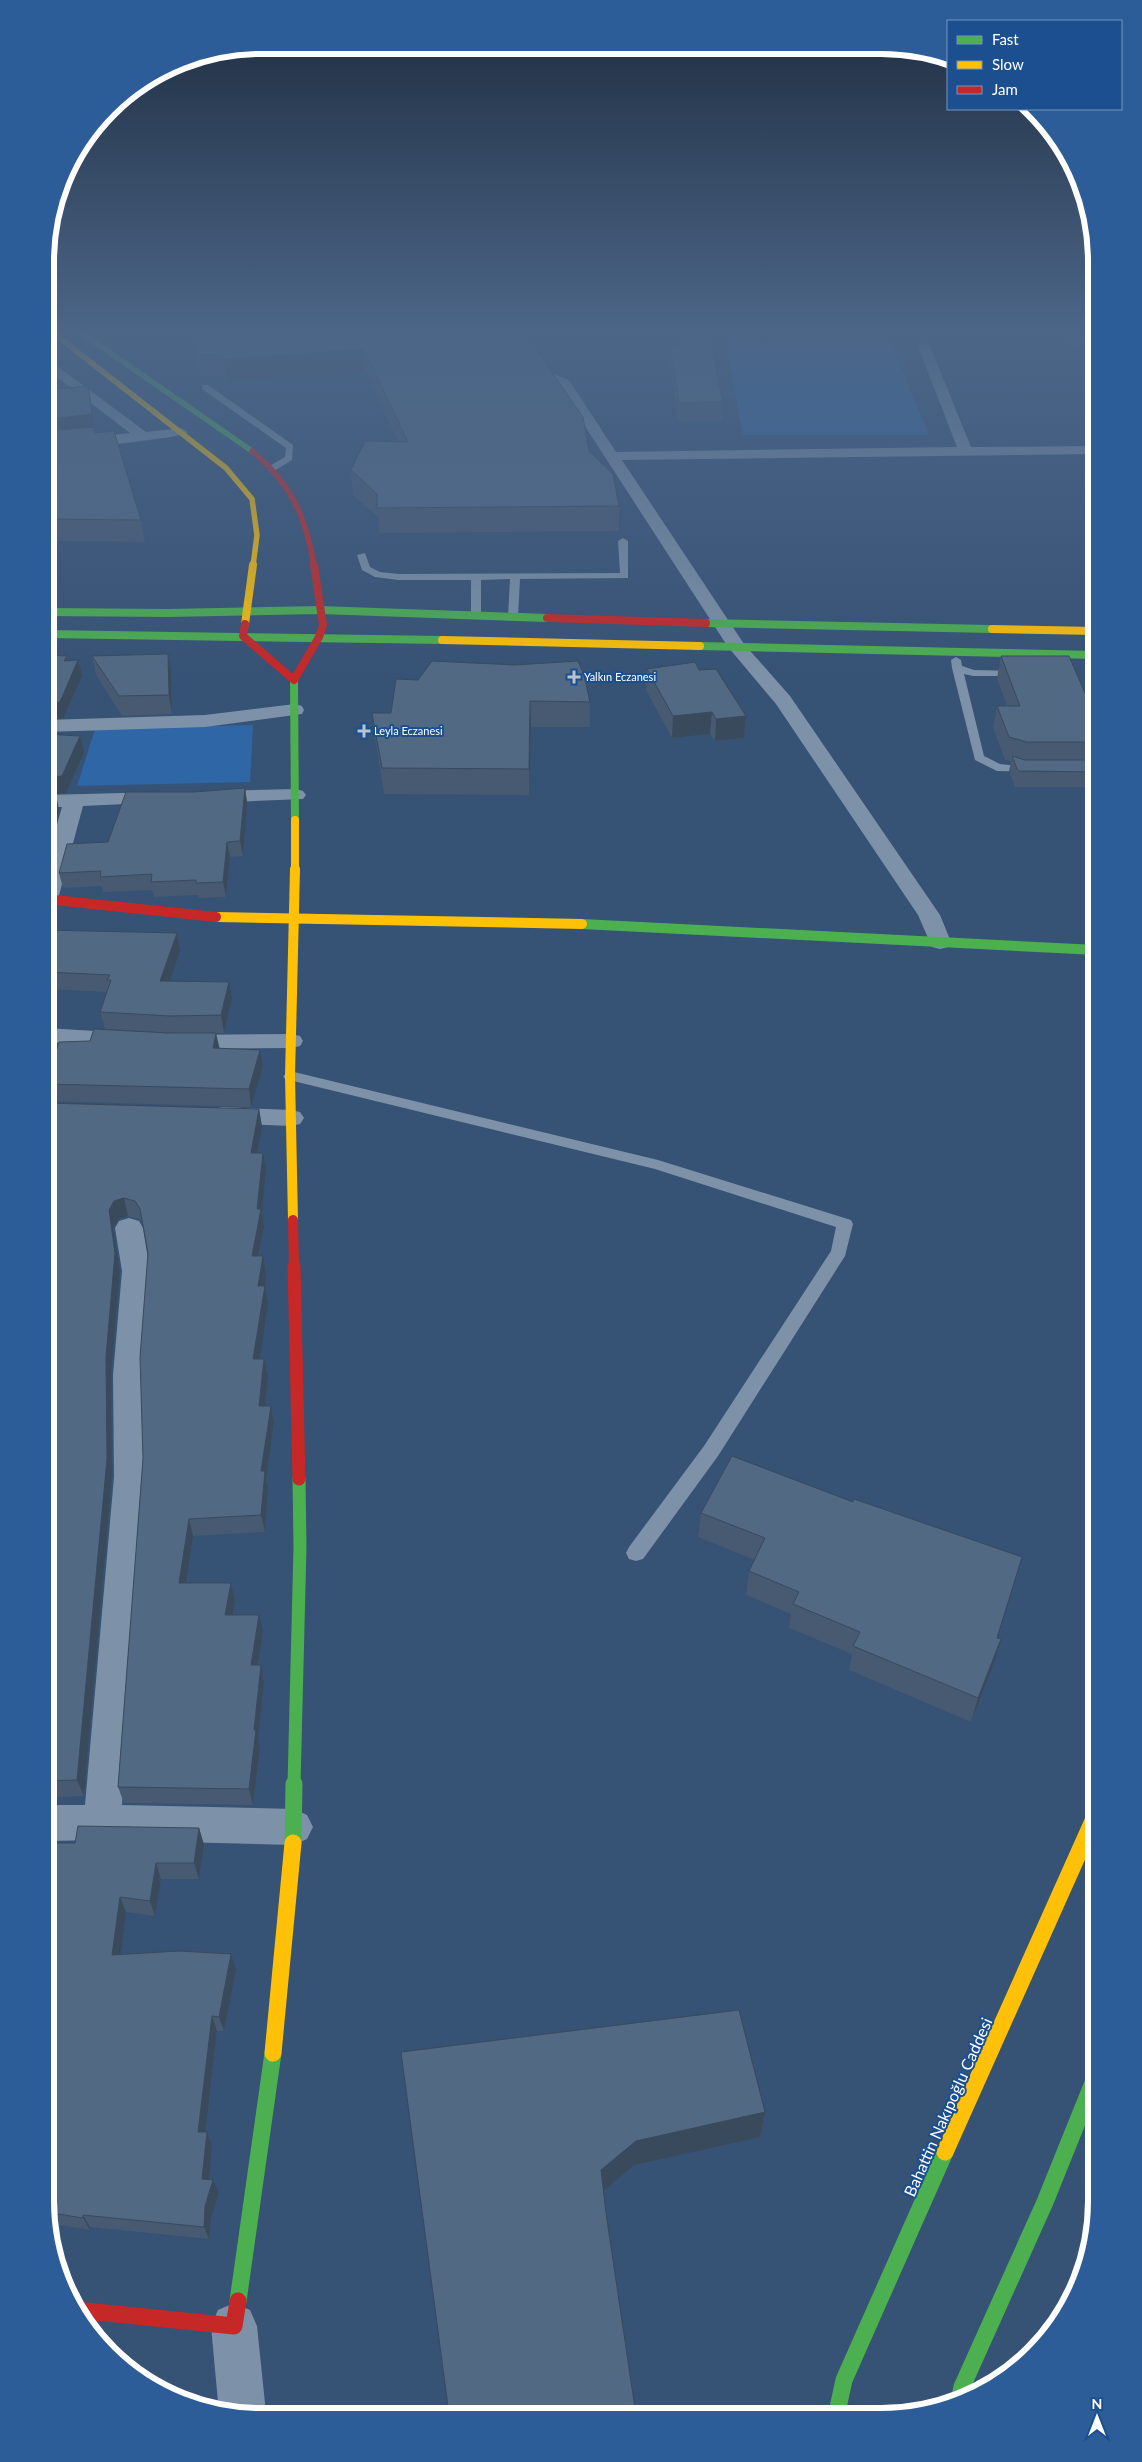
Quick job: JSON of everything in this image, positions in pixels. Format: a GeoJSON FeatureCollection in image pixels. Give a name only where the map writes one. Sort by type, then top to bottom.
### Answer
{"type":"FeatureCollection","features":[{"type":"Feature","properties":{"kind":"street"},"geometry":{"type":"LineString","coordinates":[[200,447],[226,468],[252,499],[257,535],[243,636]]}},
{"type":"Feature","properties":{"kind":"street"},"geometry":{"type":"LineString","coordinates":[[242,2407],[234,2326],[273,2057],[294,1827],[300,1547],[290,1076],[295,920],[296,795],[294,680],[319,637],[323,625],[308,531],[289,486],[246,447]]}},
{"type":"Feature","properties":{"kind":"street"},"geometry":{"type":"LineString","coordinates":[[606,447],[724,624],[737,647],[784,700],[930,915],[940,942]]}},
{"type":"Feature","properties":{"kind":"street"},"geometry":{"type":"LineString","coordinates":[[964,447],[966,452]]}},
{"type":"Feature","properties":{"kind":"street"},"geometry":{"type":"LineString","coordinates":[[612,456],[1088,450]]}},
{"type":"Feature","properties":{"kind":"street"},"geometry":{"type":"LineString","coordinates":[[54,612],[168,614],[246,610],[320,610],[724,624],[1088,631]]}},
{"type":"Feature","properties":{"kind":"street"},"geometry":{"type":"LineString","coordinates":[[243,636],[294,680]]}},
{"type":"Feature","properties":{"kind":"street"},"geometry":{"type":"LineString","coordinates":[[54,638],[319,637],[956,653],[1073,660],[1088,657]]}},
{"type":"Feature","properties":{"kind":"street"},"geometry":{"type":"LineString","coordinates":[[54,726],[205,721],[295,710]]}},
{"type":"Feature","properties":{"kind":"street"},"geometry":{"type":"LineString","coordinates":[[54,801],[296,795]]}},
{"type":"Feature","properties":{"kind":"street"},"geometry":{"type":"LineString","coordinates":[[54,871],[74,800]]}},
{"type":"Feature","properties":{"kind":"street"},"geometry":{"type":"LineString","coordinates":[[54,900],[202,917],[595,924],[1088,950]]}},
{"type":"Feature","properties":{"kind":"street"},"geometry":{"type":"LineString","coordinates":[[54,1035],[173,1042],[291,1041]]}},
{"type":"Feature","properties":{"kind":"street"},"geometry":{"type":"LineString","coordinates":[[201,1115],[291,1118]]}},
{"type":"Feature","properties":{"kind":"street"},"geometry":{"type":"LineString","coordinates":[[102,1822],[130,1477],[128,1375],[136,1271],[129,1228]]}},
{"type":"Feature","properties":{"kind":"street"},"geometry":{"type":"LineString","coordinates":[[54,1823],[102,1822],[294,1827]]}},
{"type":"Feature","properties":{"kind":"street","name":"Bahattin Nakıpoğlu Caddesi"},"geometry":{"type":"LineString","coordinates":[[838,2408],[844,2380],[1088,1832]]}},
{"type":"Feature","properties":{"kind":"street"},"geometry":{"type":"LineString","coordinates":[[961,2393],[1045,2202],[1088,2093]]}},
{"type":"Feature","properties":{"kind":"street"},"geometry":{"type":"LineString","coordinates":[[85,2311],[234,2326]]}},
{"type":"Feature","properties":{"kind":"lane"},"geometry":{"type":"LineString","coordinates":[[271,468],[289,458],[290,447]]}},
{"type":"Feature","properties":{"kind":"lane"},"geometry":{"type":"LineString","coordinates":[[362,555],[366,568],[378,575],[399,577],[625,576],[623,541]]}},
{"type":"Feature","properties":{"kind":"lane"},"geometry":{"type":"LineString","coordinates":[[476,577],[476,616]]}},
{"type":"Feature","properties":{"kind":"lane"},"geometry":{"type":"LineString","coordinates":[[512,617],[515,577]]}},
{"type":"Feature","properties":{"kind":"lane"},"geometry":{"type":"LineString","coordinates":[[956,653],[957,668],[979,758],[997,766],[1043,771]]}},
{"type":"Feature","properties":{"kind":"lane"},"geometry":{"type":"LineString","coordinates":[[957,668],[974,673],[1028,673]]}},
{"type":"Feature","properties":{"kind":"lane"},"geometry":{"type":"LineString","coordinates":[[290,1076],[658,1165],[845,1224],[839,1252],[711,1451],[636,1553]]}},
{"type":"Feature","properties":{"kind":"shaded area"},"geometry":{"type":"Polygon","coordinates":[[[253,725],[250,782],[77,786],[95,729],[253,725]]]}},
{"type":"Feature","properties":{"kind":"building"},"geometry":{"type":"Polygon","coordinates":[[[54,447],[119,447],[141,520],[54,519],[54,447]]]}},
{"type":"Feature","properties":{"kind":"building"},"geometry":{"type":"Polygon","coordinates":[[[362,447],[588,447],[589,451],[613,474],[619,506],[377,508],[377,494],[351,470],[362,447]]]}},
{"type":"Feature","properties":{"kind":"building"},"geometry":{"type":"Polygon","coordinates":[[[168,654],[169,695],[119,696],[92,656],[168,654]]]}},
{"type":"Feature","properties":{"kind":"building"},"geometry":{"type":"Polygon","coordinates":[[[54,655],[67,656],[64,661],[78,660],[60,702],[54,702],[54,655]]]}},
{"type":"Feature","properties":{"kind":"building"},"geometry":{"type":"Polygon","coordinates":[[[1001,656],[1069,656],[1088,700],[1088,742],[1027,742],[1009,737],[997,706],[1020,706],[1001,656]]]}},
{"type":"Feature","properties":{"kind":"building"},"geometry":{"type":"Polygon","coordinates":[[[432,661],[515,665],[578,661],[584,675],[590,702],[530,701],[529,769],[382,768],[372,713],[391,713],[396,679],[418,680],[432,661]]]}},
{"type":"Feature","properties":{"kind":"building"},"geometry":{"type":"Polygon","coordinates":[[[695,662],[699,670],[716,669],[746,716],[716,719],[712,712],[673,716],[647,669],[695,662]]]}},
{"type":"Feature","properties":{"kind":"building"},"geometry":{"type":"Polygon","coordinates":[[[54,735],[80,736],[62,776],[54,777],[54,735]]]}},
{"type":"Feature","properties":{"kind":"building"},"geometry":{"type":"Polygon","coordinates":[[[1012,756],[1025,760],[1088,760],[1088,772],[1018,771],[1012,756]]]}},
{"type":"Feature","properties":{"kind":"building"},"geometry":{"type":"Polygon","coordinates":[[[245,788],[240,841],[227,842],[223,882],[196,883],[196,880],[151,882],[152,874],[100,877],[101,871],[59,873],[67,844],[108,842],[126,792],[194,792],[245,788]]]}},
{"type":"Feature","properties":{"kind":"building"},"geometry":{"type":"Polygon","coordinates":[[[54,930],[177,933],[160,981],[229,982],[221,1015],[170,1016],[100,1012],[111,980],[107,980],[110,975],[54,972],[54,930]]]}},
{"type":"Feature","properties":{"kind":"building"},"geometry":{"type":"Polygon","coordinates":[[[94,1029],[169,1033],[216,1033],[213,1048],[260,1050],[249,1089],[54,1084],[54,1049],[57,1049],[59,1042],[90,1041],[94,1029]]]}},
{"type":"Feature","properties":{"kind":"building"},"geometry":{"type":"Polygon","coordinates":[[[54,1103],[259,1109],[251,1153],[263,1153],[257,1209],[261,1209],[252,1256],[263,1256],[258,1286],[265,1286],[253,1359],[264,1359],[259,1406],[271,1406],[261,1471],[265,1471],[261,1515],[189,1519],[179,1583],[231,1583],[225,1615],[259,1615],[251,1665],[261,1665],[249,1789],[118,1787],[143,1459],[140,1357],[148,1253],[140,1209],[135,1201],[124,1198],[114,1201],[109,1210],[115,1253],[106,1357],[107,1459],[77,1780],[54,1781],[54,1103]]]}},
{"type":"Feature","properties":{"kind":"building"},"geometry":{"type":"Polygon","coordinates":[[[732,1456],[853,1502],[854,1499],[1022,1557],[997,1638],[1001,1639],[978,1698],[853,1646],[860,1632],[793,1604],[799,1592],[749,1571],[765,1538],[701,1513],[732,1456]]]}},
{"type":"Feature","properties":{"kind":"building"},"geometry":{"type":"Polygon","coordinates":[[[78,1826],[199,1828],[194,1863],[156,1863],[150,1901],[120,1897],[112,1955],[179,1951],[231,1954],[219,2017],[212,2016],[198,2132],[207,2132],[202,2179],[213,2180],[205,2206],[204,2227],[83,2215],[83,2218],[54,2213],[54,1843],[75,1843],[78,1826]]]}},
{"type":"Feature","properties":{"kind":"building"},"geometry":{"type":"Polygon","coordinates":[[[739,2010],[765,2112],[636,2141],[601,2170],[635,2408],[448,2408],[401,2052],[739,2010]]]}},
{"type":"Feature","properties":{"kind":"traffic: fast"},"geometry":{"type":"LineString","coordinates":[[246,447],[252,451]]}},
{"type":"Feature","properties":{"kind":"traffic: fast"},"geometry":{"type":"LineString","coordinates":[[54,612],[168,613],[320,610],[547,618]]}},
{"type":"Feature","properties":{"kind":"traffic: fast"},"geometry":{"type":"LineString","coordinates":[[706,623],[992,629]]}},
{"type":"Feature","properties":{"kind":"traffic: fast"},"geometry":{"type":"LineString","coordinates":[[54,634],[442,640]]}},
{"type":"Feature","properties":{"kind":"traffic: fast"},"geometry":{"type":"LineString","coordinates":[[700,646],[1088,655]]}},
{"type":"Feature","properties":{"kind":"traffic: fast"},"geometry":{"type":"LineString","coordinates":[[294,680],[295,820]]}},
{"type":"Feature","properties":{"kind":"traffic: fast"},"geometry":{"type":"LineString","coordinates":[[582,924],[1088,950]]}},
{"type":"Feature","properties":{"kind":"traffic: fast"},"geometry":{"type":"LineString","coordinates":[[293,1843],[300,1547],[299,1479]]}},
{"type":"Feature","properties":{"kind":"traffic: fast"},"geometry":{"type":"LineString","coordinates":[[238,2301],[273,2053]]}},
{"type":"Feature","properties":{"kind":"traffic: fast"},"geometry":{"type":"LineString","coordinates":[[961,2393],[1045,2202],[1088,2095]]}},
{"type":"Feature","properties":{"kind":"traffic: fast"},"geometry":{"type":"LineString","coordinates":[[838,2408],[844,2380],[945,2152]]}},
{"type":"Feature","properties":{"kind":"traffic: slow"},"geometry":{"type":"LineString","coordinates":[[199,447],[226,468],[252,499],[257,535],[245,624]]}},
{"type":"Feature","properties":{"kind":"traffic: slow"},"geometry":{"type":"LineString","coordinates":[[992,629],[1088,631]]}},
{"type":"Feature","properties":{"kind":"traffic: slow"},"geometry":{"type":"LineString","coordinates":[[442,640],[700,646]]}},
{"type":"Feature","properties":{"kind":"traffic: slow"},"geometry":{"type":"LineString","coordinates":[[293,1220],[290,1076],[295,919],[295,820]]}},
{"type":"Feature","properties":{"kind":"traffic: slow"},"geometry":{"type":"LineString","coordinates":[[216,917],[582,924]]}},
{"type":"Feature","properties":{"kind":"traffic: slow"},"geometry":{"type":"LineString","coordinates":[[945,2152],[1088,1832]]}},
{"type":"Feature","properties":{"kind":"traffic: slow"},"geometry":{"type":"LineString","coordinates":[[273,2053],[293,1843]]}},
{"type":"Feature","properties":{"kind":"traffic: jam"},"geometry":{"type":"LineString","coordinates":[[245,624],[243,636],[294,680],[319,637],[323,625],[312,552],[298,507],[287,486],[272,468],[252,451]]}},
{"type":"Feature","properties":{"kind":"traffic: jam"},"geometry":{"type":"LineString","coordinates":[[547,618],[706,623]]}},
{"type":"Feature","properties":{"kind":"traffic: jam"},"geometry":{"type":"LineString","coordinates":[[54,900],[216,917]]}},
{"type":"Feature","properties":{"kind":"traffic: jam"},"geometry":{"type":"LineString","coordinates":[[293,1220],[299,1479]]}},
{"type":"Feature","properties":{"kind":"traffic: jam"},"geometry":{"type":"LineString","coordinates":[[85,2311],[234,2326],[238,2301]]}},
{"type":"Feature","properties":{"kind":"place","name":"Yalkın Eczanesi"},"geometry":{"type":"Point","coordinates":[574,677]}},
{"type":"Feature","properties":{"kind":"place","name":"Leyla Eczanesi"},"geometry":{"type":"Point","coordinates":[364,731]}}]}
